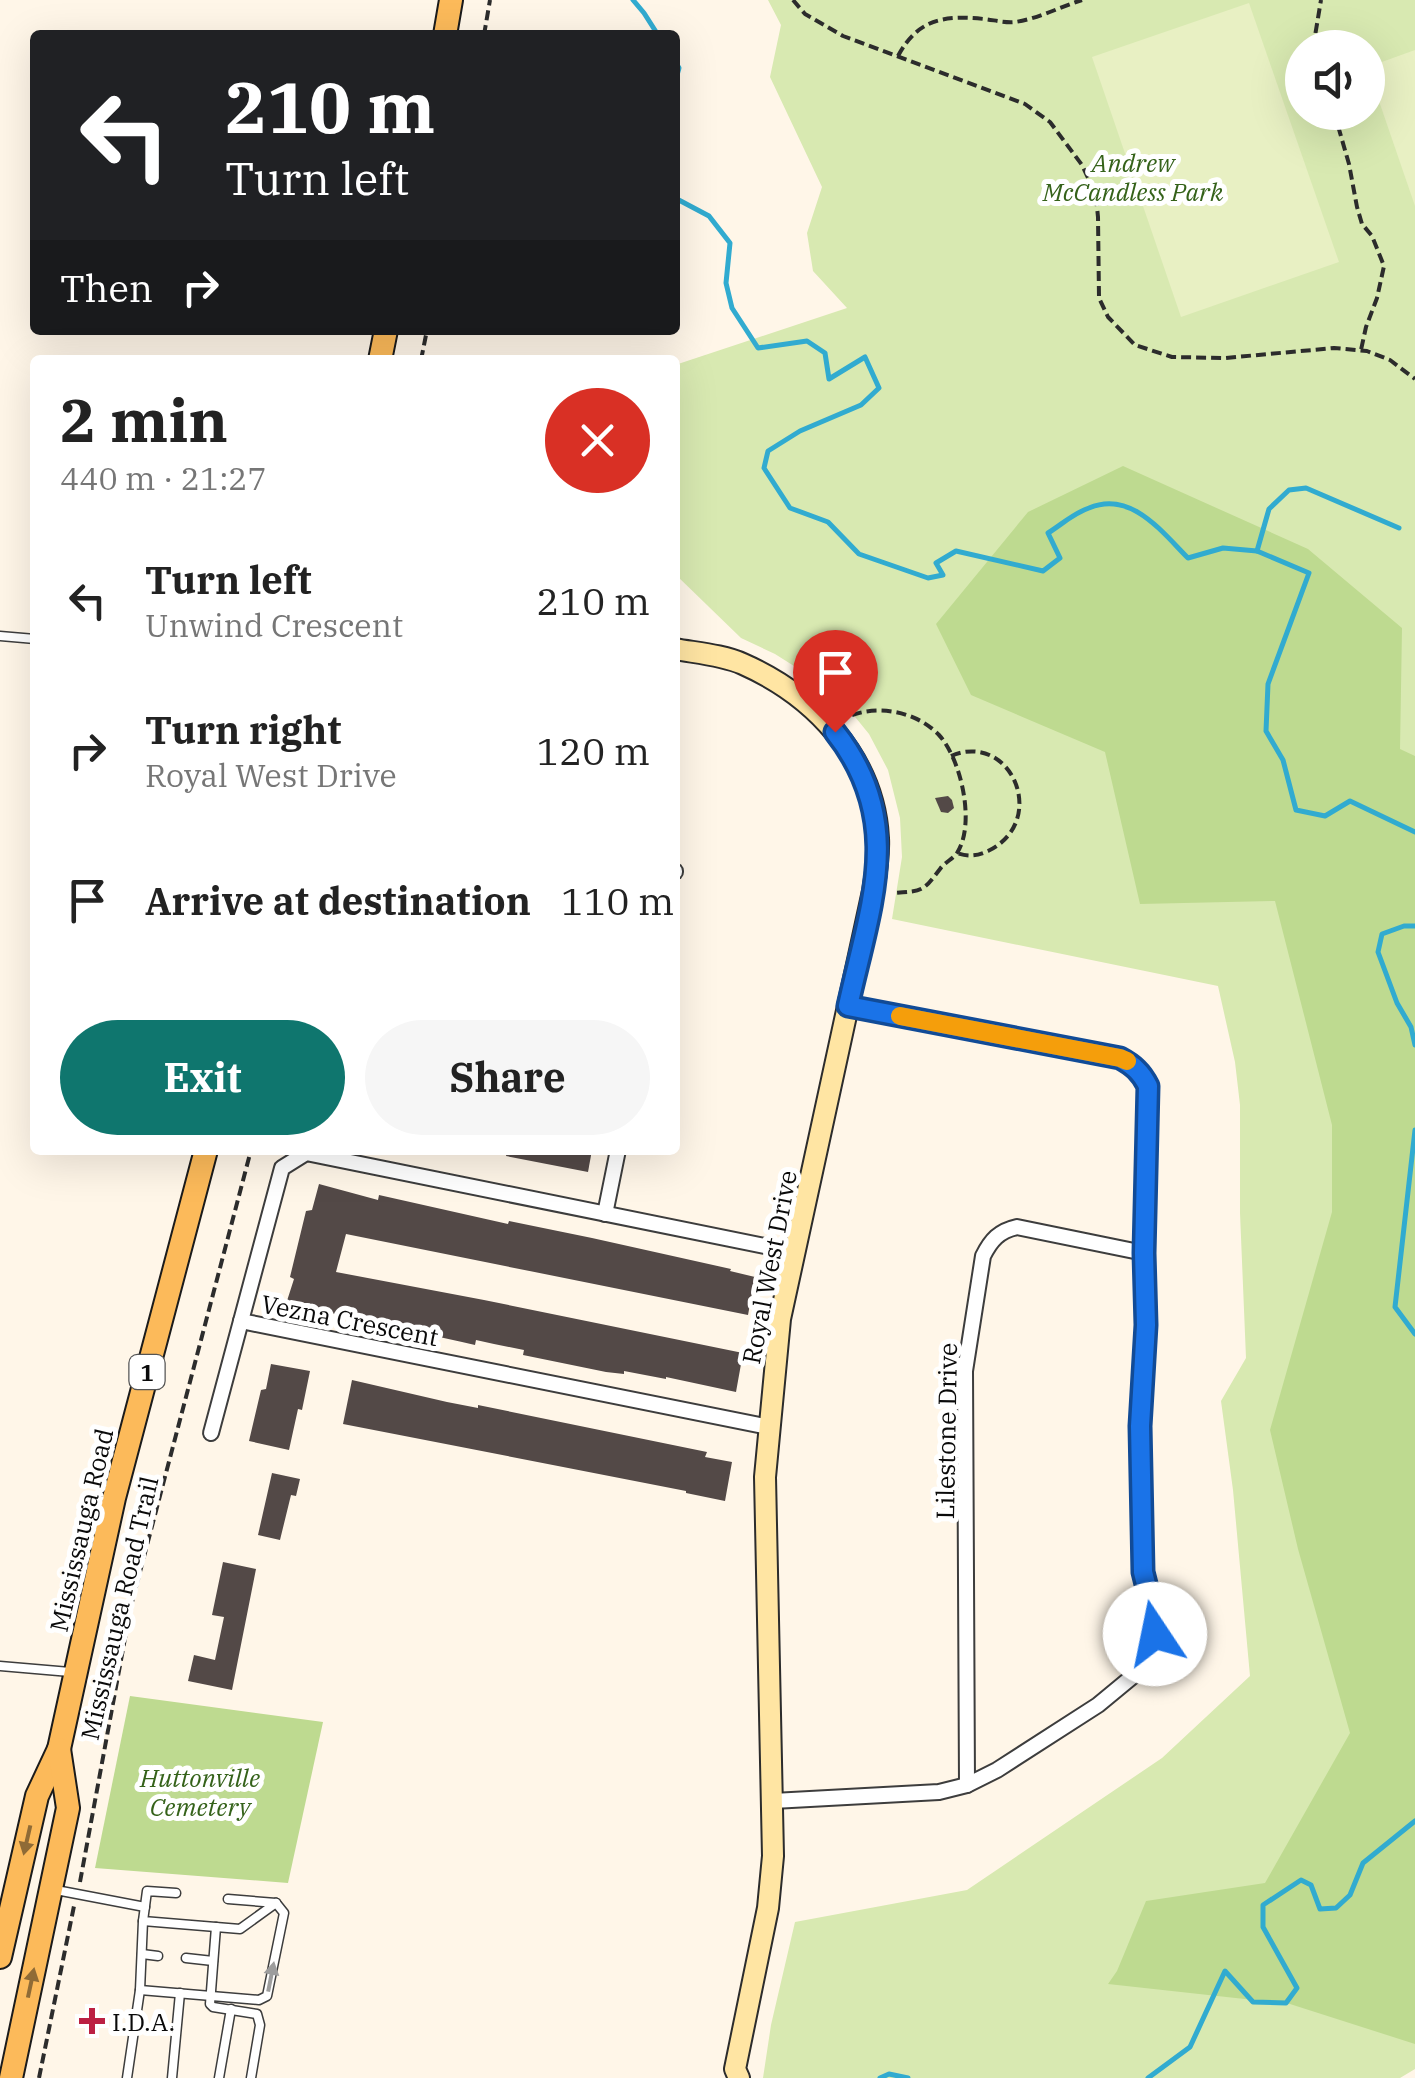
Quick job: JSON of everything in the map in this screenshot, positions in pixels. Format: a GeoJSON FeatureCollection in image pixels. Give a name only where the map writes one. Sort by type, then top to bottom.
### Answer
{"type":"FeatureCollection","features":[{"type":"Feature","properties":{"kind":"main road"},"geometry":{"type":"LineString","coordinates":[[445,30],[452,0]]}},
{"type":"Feature","properties":{"kind":"main road","name":"Mississauga Road"},"geometry":{"type":"LineString","coordinates":[[0,1957],[37,1796],[59,1749],[114,1498],[205,1155]]}},
{"type":"Feature","properties":{"kind":"main road","name":"Mississauga Road"},"geometry":{"type":"LineString","coordinates":[[11,2078],[68,1808],[59,1749]]}},
{"type":"Feature","properties":{"kind":"street","name":"Royal West Drive"},"geometry":{"type":"LineString","coordinates":[[680,650],[740,662],[790,690],[817,712],[852,753],[866,780],[878,837],[877,864],[780,1320],[765,1477],[773,1856],[768,1908],[732,2075]]}},
{"type":"Feature","properties":{"kind":"street"},"geometry":{"type":"LineString","coordinates":[[773,1802],[939,1792],[968,1785],[1098,1705],[1144,1668],[1155,1634],[1143,1572],[1140,1458],[1146,1325],[1148,1086],[1132,1064],[1120,1058],[848,1006]]}},
{"type":"Feature","properties":{"kind":"street","name":"Vezna Crescent"},"geometry":{"type":"LineString","coordinates":[[303,1155],[282,1168],[242,1321],[768,1427]]}},
{"type":"Feature","properties":{"kind":"street","name":"Vezna Crescent"},"geometry":{"type":"LineString","coordinates":[[316,1155],[794,1252]]}},
{"type":"Feature","properties":{"kind":"street"},"geometry":{"type":"LineString","coordinates":[[605,1214],[617,1155]]}},
{"type":"Feature","properties":{"kind":"street","name":"Lilestone Drive"},"geometry":{"type":"LineString","coordinates":[[968,1785],[965,1371],[982,1256],[998,1234],[1017,1226],[1144,1253]]}},
{"type":"Feature","properties":{"kind":"street"},"geometry":{"type":"LineString","coordinates":[[210,1433],[242,1321]]}},
{"type":"Feature","properties":{"kind":"lane"},"geometry":{"type":"LineString","coordinates":[[0,636],[30,639]]}},
{"type":"Feature","properties":{"kind":"lane"},"geometry":{"type":"LineString","coordinates":[[0,1666],[76,1673]]}},
{"type":"Feature","properties":{"kind":"lane"},"geometry":{"type":"LineString","coordinates":[[51,1889],[145,1907]]}},
{"type":"Feature","properties":{"kind":"lane"},"geometry":{"type":"LineString","coordinates":[[127,2078],[140,1990],[148,1890],[176,1894]]}},
{"type":"Feature","properties":{"kind":"lane"},"geometry":{"type":"LineString","coordinates":[[140,1990],[259,2000],[267,1996],[284,1913],[276,1903],[228,1898]]}},
{"type":"Feature","properties":{"kind":"lane"},"geometry":{"type":"LineString","coordinates":[[144,1921],[240,1929],[276,1903]]}},
{"type":"Feature","properties":{"kind":"lane"},"geometry":{"type":"LineString","coordinates":[[216,1927],[210,2004],[257,2014],[260,2019],[250,2078]]}},
{"type":"Feature","properties":{"kind":"lane"},"geometry":{"type":"LineString","coordinates":[[142,1954],[158,1956]]}},
{"type":"Feature","properties":{"kind":"lane"},"geometry":{"type":"LineString","coordinates":[[186,1958],[213,1960]]}},
{"type":"Feature","properties":{"kind":"lane"},"geometry":{"type":"LineString","coordinates":[[172,2078],[180,1993]]}},
{"type":"Feature","properties":{"kind":"lane"},"geometry":{"type":"LineString","coordinates":[[219,2078],[231,2009]]}},
{"type":"Feature","properties":{"kind":"path"},"geometry":{"type":"LineString","coordinates":[[485,30],[490,0]]}},
{"type":"Feature","properties":{"kind":"path"},"geometry":{"type":"LineString","coordinates":[[794,0],[804,14],[843,36],[1024,104],[1050,122],[1082,165],[1096,197],[1099,298],[1108,318],[1134,346],[1172,356],[1208,357],[1334,348],[1368,350],[1390,360],[1415,379]]}},
{"type":"Feature","properties":{"kind":"path"},"geometry":{"type":"LineString","coordinates":[[898,56],[908,37],[946,18],[1020,21],[1082,0]]}},
{"type":"Feature","properties":{"kind":"path"},"geometry":{"type":"LineString","coordinates":[[1316,30],[1322,0]]}},
{"type":"Feature","properties":{"kind":"path"},"geometry":{"type":"LineString","coordinates":[[1339,130],[1356,207],[1384,266],[1361,350]]}},
{"type":"Feature","properties":{"kind":"path"},"geometry":{"type":"LineString","coordinates":[[852,715],[874,709],[910,716],[940,736],[964,796],[966,814],[958,853],[946,861],[926,887],[896,893]]}},
{"type":"Feature","properties":{"kind":"path"},"geometry":{"type":"LineString","coordinates":[[951,756],[966,752],[990,756],[1010,771],[1019,794],[1019,817],[1002,843],[981,854],[958,853]]}},
{"type":"Feature","properties":{"kind":"path","name":"Mississauga Road Trail"},"geometry":{"type":"LineString","coordinates":[[40,2078],[131,1606],[250,1155]]}},
{"type":"Feature","properties":{"kind":"green space","name":"Andrew McCandless Park"},"geometry":{"type":"Polygon","coordinates":[[[768,0],[1415,0],[1415,2069],[1400,2078],[763,2078],[795,1922],[967,1890],[1162,1758],[1250,1676],[1221,1401],[1246,1358],[1240,1105],[1218,986],[892,919],[902,857],[900,818],[888,770],[869,734],[824,685],[741,638],[680,579],[680,363],[847,308],[813,271],[807,233],[822,187],[770,77],[781,25],[768,0]]]}},
{"type":"Feature","properties":{"kind":"green space","name":"Andrew McCandless Park"},"geometry":{"type":"Polygon","coordinates":[[[1249,3],[1285,107],[1285,130],[1293,130],[1339,262],[1181,317],[1092,57],[1249,3]]]}},
{"type":"Feature","properties":{"kind":"green space"},"geometry":{"type":"Polygon","coordinates":[[[1415,50],[1415,206],[1385,117],[1385,61],[1415,50]]]}},
{"type":"Feature","properties":{"kind":"green space"},"geometry":{"type":"Polygon","coordinates":[[[1123,466],[1308,549],[1402,628],[1400,749],[1415,756],[1415,2044],[1290,2004],[1108,1984],[1146,1901],[1265,1883],[1350,1733],[1298,1549],[1270,1430],[1332,1212],[1332,1125],[1275,901],[1140,904],[1105,752],[971,695],[936,624],[1028,512],[1123,466]]]}},
{"type":"Feature","properties":{"kind":"green space","name":"Huttonville Cemetery"},"geometry":{"type":"Polygon","coordinates":[[[130,1696],[323,1722],[288,1883],[95,1868],[130,1696]]]}},
{"type":"Feature","properties":{"kind":"building"},"geometry":{"type":"Polygon","coordinates":[[[948,796],[954,808],[948,813],[941,812],[935,798],[948,796]]]}},
{"type":"Feature","properties":{"kind":"building"},"geometry":{"type":"Polygon","coordinates":[[[506,1155],[591,1155],[588,1172],[506,1155]]]}},
{"type":"Feature","properties":{"kind":"building"},"geometry":{"type":"Polygon","coordinates":[[[319,1184],[378,1200],[379,1195],[592,1238],[755,1277],[748,1315],[346,1234],[336,1272],[743,1353],[736,1392],[666,1377],[606,1372],[523,1355],[524,1350],[476,1340],[475,1345],[286,1304],[306,1211],[312,1210],[319,1184]]]}},
{"type":"Feature","properties":{"kind":"building"},"geometry":{"type":"Polygon","coordinates":[[[271,1364],[310,1371],[289,1450],[249,1441],[271,1364]]]}},
{"type":"Feature","properties":{"kind":"building"},"geometry":{"type":"Polygon","coordinates":[[[352,1380],[707,1452],[705,1457],[732,1462],[725,1501],[343,1424],[352,1380]]]}},
{"type":"Feature","properties":{"kind":"building"},"geometry":{"type":"Polygon","coordinates":[[[272,1473],[300,1479],[296,1496],[291,1495],[280,1540],[258,1535],[272,1473]]]}},
{"type":"Feature","properties":{"kind":"building"},"geometry":{"type":"Polygon","coordinates":[[[223,1562],[256,1569],[232,1690],[188,1681],[194,1655],[215,1660],[224,1617],[212,1615],[223,1562]]]}},
{"type":"Feature","properties":{"kind":"waterway"},"geometry":{"type":"LineString","coordinates":[[633,0],[655,30]]}},
{"type":"Feature","properties":{"kind":"waterway"},"geometry":{"type":"LineString","coordinates":[[680,201],[709,216],[730,243],[726,283],[732,308],[758,348],[807,341],[825,353],[829,379],[865,357],[879,388],[861,405],[800,431],[768,451],[764,468],[790,508],[828,522],[859,554],[928,578],[943,575],[936,563],[956,551],[1043,571],[1060,558],[1048,533],[1078,513],[1104,504],[1119,505],[1144,516],[1188,558],[1223,548],[1257,551],[1309,573],[1268,684],[1266,731],[1283,760],[1296,810],[1325,816],[1350,801],[1415,832]]}},
{"type":"Feature","properties":{"kind":"waterway"},"geometry":{"type":"LineString","coordinates":[[1257,551],[1269,509],[1289,490],[1306,488],[1399,528]]}},
{"type":"Feature","properties":{"kind":"waterway"},"geometry":{"type":"LineString","coordinates":[[1415,926],[1382,934],[1378,952],[1415,1045]]}},
{"type":"Feature","properties":{"kind":"waterway"},"geometry":{"type":"LineString","coordinates":[[1415,1130],[1395,1307],[1415,1334]]}},
{"type":"Feature","properties":{"kind":"waterway"},"geometry":{"type":"LineString","coordinates":[[1148,2078],[1190,2047],[1225,1971],[1253,2002],[1286,2003],[1297,1988],[1263,1927],[1263,1905],[1301,1880],[1311,1885],[1320,1909],[1336,1908],[1350,1895],[1363,1863],[1415,1821]]}},
{"type":"Feature","properties":{"kind":"waterway"},"geometry":{"type":"LineString","coordinates":[[880,2078],[889,2074],[908,2078]]}},
{"type":"Feature","properties":{"kind":"slow traffic"},"geometry":{"type":"LineString","coordinates":[[900,1016],[1127,1061]]}},
{"type":"Feature","properties":{"kind":"place","name":"I.D.A."},"geometry":{"type":"Point","coordinates":[92,2021]}},
{"type":"Feature","properties":{"kind":"route"},"geometry":{"type":"LineString","coordinates":[[835,732],[866,780],[878,837],[873,891],[848,1006],[1120,1058],[1142,1074],[1148,1086],[1146,1325],[1140,1426],[1143,1572],[1155,1634]]}}]}
